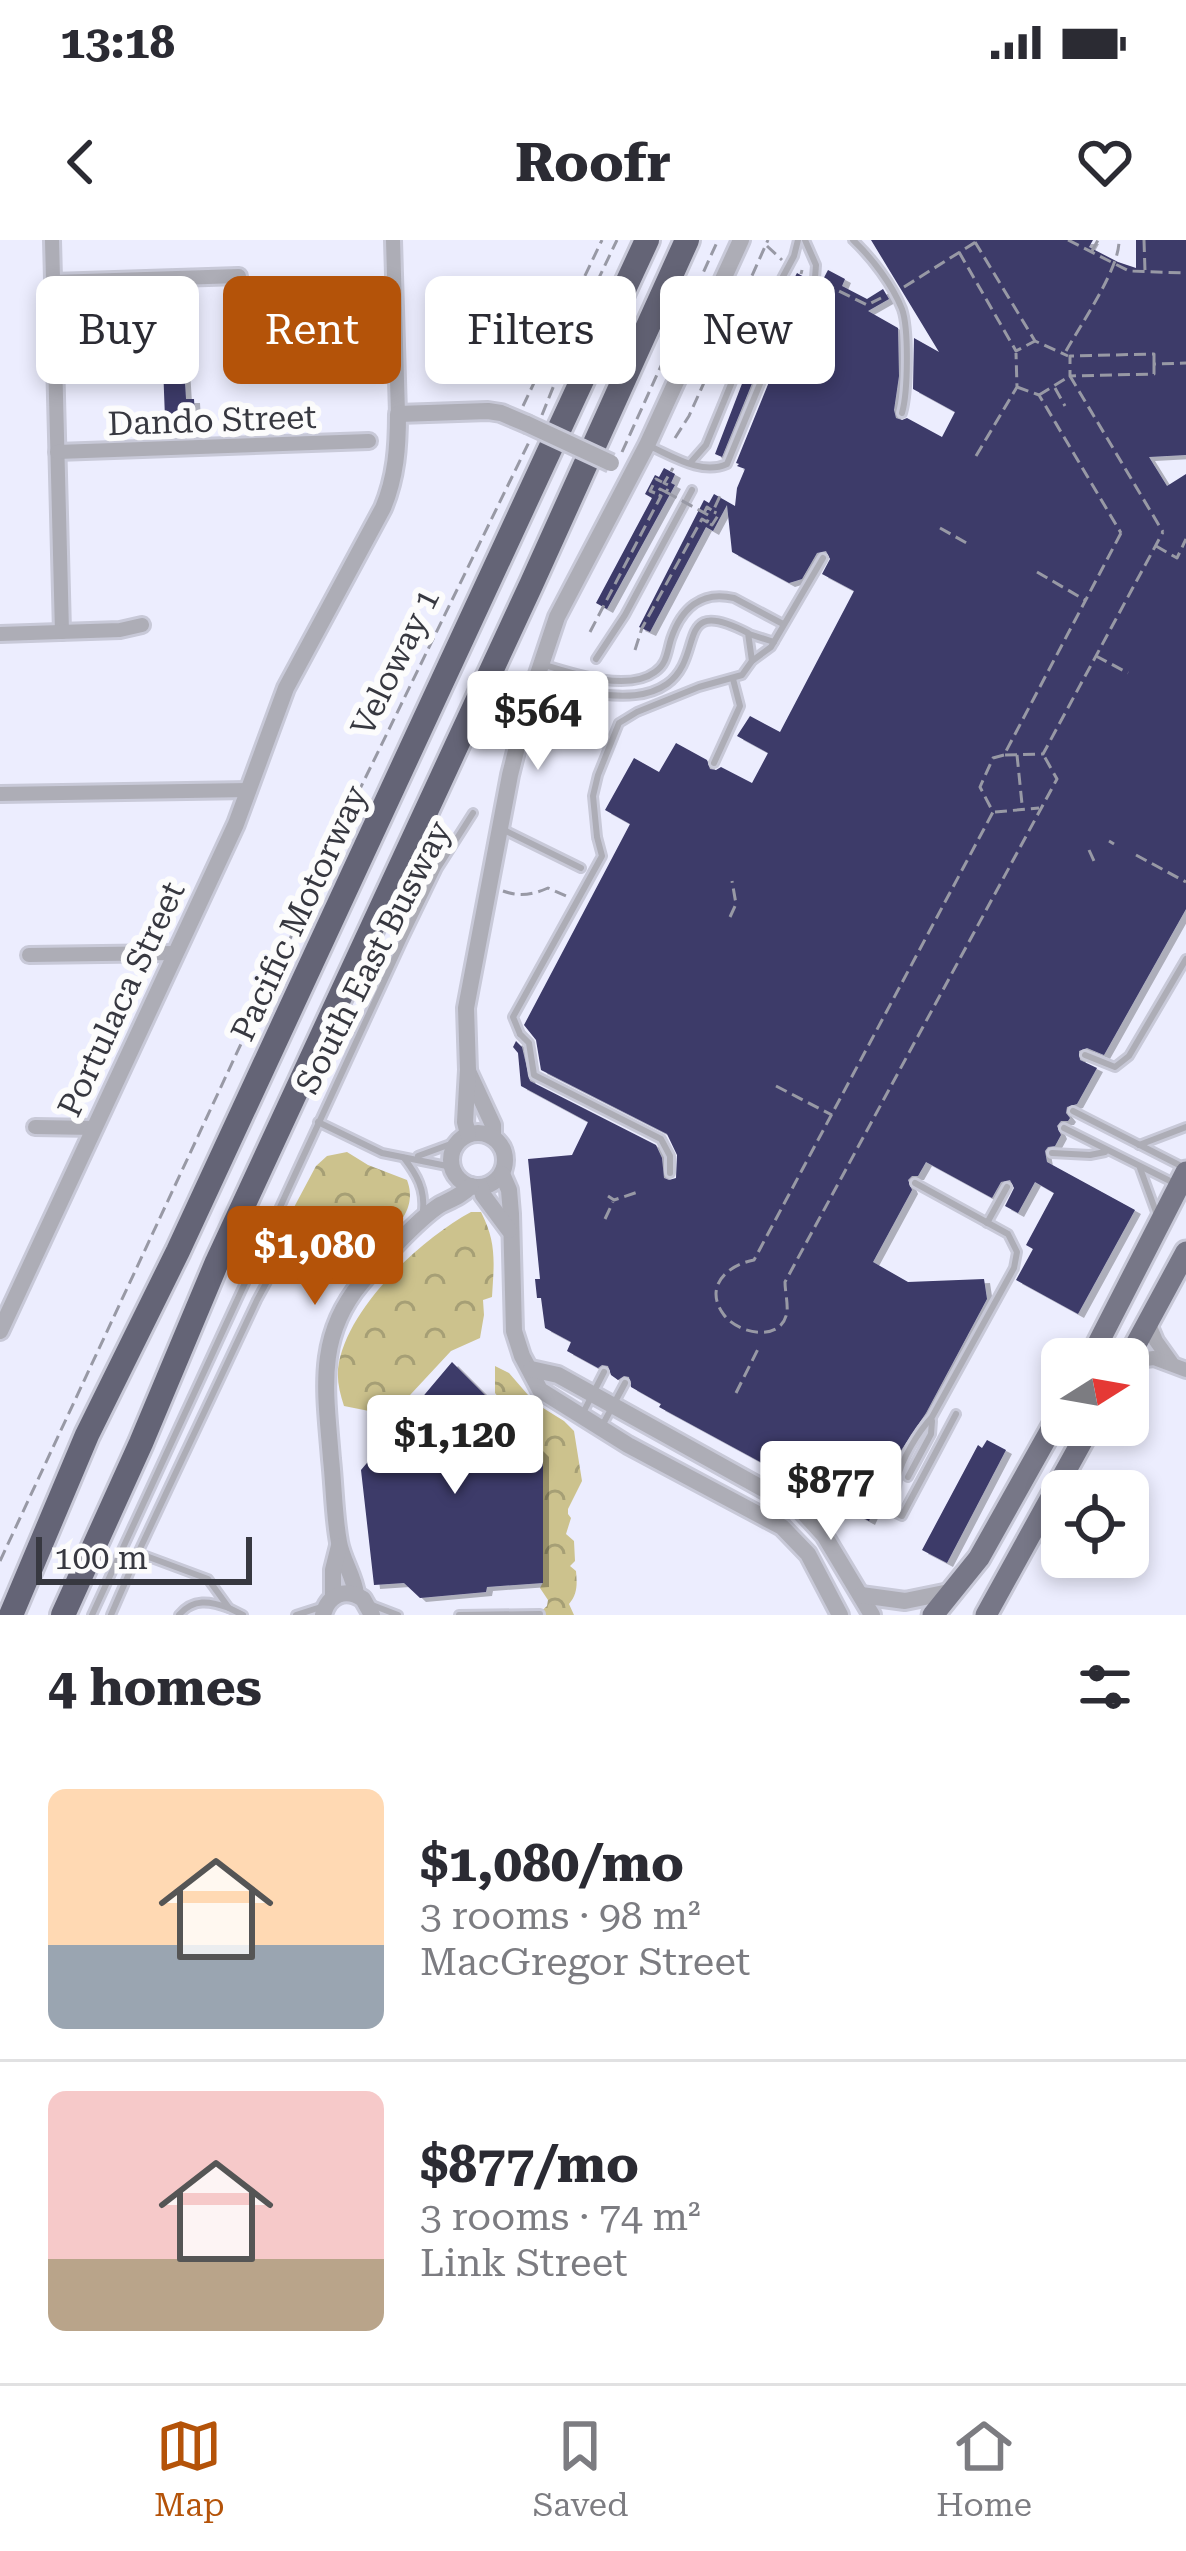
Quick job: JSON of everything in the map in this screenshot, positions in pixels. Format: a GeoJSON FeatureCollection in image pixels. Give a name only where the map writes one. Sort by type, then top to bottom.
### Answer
{"type":"FeatureCollection","features":[{"type":"Feature","properties":{"kind":"highway","name":"Pacific Motorway"},"geometry":{"type":"LineString","coordinates":[[10,1615],[87,1435],[178,1251],[647,240]]}},
{"type":"Feature","properties":{"kind":"highway"},"geometry":{"type":"LineString","coordinates":[[63,1615],[217,1262],[688,240]]}},
{"type":"Feature","properties":{"kind":"main road"},"geometry":{"type":"LineString","coordinates":[[1101,1338],[1185,1179]]}},
{"type":"Feature","properties":{"kind":"main road"},"geometry":{"type":"LineString","coordinates":[[1140,1338],[1186,1252]]}},
{"type":"Feature","properties":{"kind":"main road"},"geometry":{"type":"LineString","coordinates":[[933,1615],[988,1545],[1042,1446]]}},
{"type":"Feature","properties":{"kind":"main road"},"geometry":{"type":"LineString","coordinates":[[986,1615],[1079,1446]]}},
{"type":"Feature","properties":{"kind":"street"},"geometry":{"type":"LineString","coordinates":[[52,240],[53,276]]}},
{"type":"Feature","properties":{"kind":"street"},"geometry":{"type":"LineString","coordinates":[[393,240],[398,414],[488,411],[524,417],[624,464]]}},
{"type":"Feature","properties":{"kind":"street"},"geometry":{"type":"LineString","coordinates":[[510,1231],[476,1186],[454,1171],[451,1160],[465,1122],[466,1008],[510,775],[557,617],[624,464],[647,445],[741,240]]}},
{"type":"Feature","properties":{"kind":"street"},"geometry":{"type":"LineString","coordinates":[[55,384],[62,632]]}},
{"type":"Feature","properties":{"kind":"street","name":"Portulaca Street"},"geometry":{"type":"LineString","coordinates":[[0,1331],[236,824],[286,688],[391,488],[398,414]]}},
{"type":"Feature","properties":{"kind":"street","name":"Dando Street"},"geometry":{"type":"LineString","coordinates":[[57,452],[369,441]]}},
{"type":"Feature","properties":{"kind":"street"},"geometry":{"type":"LineString","coordinates":[[0,634],[142,625]]}},
{"type":"Feature","properties":{"kind":"street"},"geometry":{"type":"LineString","coordinates":[[0,794],[249,790]]}},
{"type":"Feature","properties":{"kind":"street"},"geometry":{"type":"LineString","coordinates":[[29,955],[175,953]]}},
{"type":"Feature","properties":{"kind":"street"},"geometry":{"type":"LineString","coordinates":[[468,1070],[493,1125],[493,1137]]}},
{"type":"Feature","properties":{"kind":"street"},"geometry":{"type":"LineString","coordinates":[[35,1127],[95,1128]]}},
{"type":"Feature","properties":{"kind":"street"},"geometry":{"type":"LineString","coordinates":[[365,1605],[339,1546],[326,1364],[344,1306],[371,1273],[440,1206],[476,1186],[489,1185],[502,1174],[503,1150],[493,1137],[476,1132],[462,1140]]}},
{"type":"Feature","properties":{"kind":"street"},"geometry":{"type":"LineString","coordinates":[[440,1206],[454,1171]]}},
{"type":"Feature","properties":{"kind":"street"},"geometry":{"type":"LineString","coordinates":[[502,1174],[509,1190],[514,1331],[540,1390],[600,1429],[782,1527],[808,1554],[840,1615]]}},
{"type":"Feature","properties":{"kind":"street"},"geometry":{"type":"LineString","coordinates":[[1148,1322],[1171,1362]]}},
{"type":"Feature","properties":{"kind":"street"},"geometry":{"type":"LineString","coordinates":[[1149,1358],[1186,1370]]}},
{"type":"Feature","properties":{"kind":"street"},"geometry":{"type":"LineString","coordinates":[[531,1369],[558,1375],[801,1510],[824,1535],[872,1615]]}},
{"type":"Feature","properties":{"kind":"street"},"geometry":{"type":"LineString","coordinates":[[327,1606],[339,1546]]}},
{"type":"Feature","properties":{"kind":"street"},"geometry":{"type":"LineString","coordinates":[[861,1594],[905,1601],[955,1591]]}},
{"type":"Feature","properties":{"kind":"street"},"geometry":{"type":"LineString","coordinates":[[327,1606],[340,1594],[365,1605]]}},
{"type":"Feature","properties":{"kind":"lane"},"geometry":{"type":"LineString","coordinates":[[690,462],[706,446],[741,356],[801,240]]}},
{"type":"Feature","properties":{"kind":"lane"},"geometry":{"type":"LineString","coordinates":[[647,445],[707,469],[727,464],[762,380],[815,278],[816,265],[801,240]]}},
{"type":"Feature","properties":{"kind":"lane"},"geometry":{"type":"LineString","coordinates":[[853,240],[869,255],[902,309],[907,396],[902,413]]}},
{"type":"Feature","properties":{"kind":"lane"},"geometry":{"type":"LineString","coordinates":[[596,658],[626,615],[692,490]]}},
{"type":"Feature","properties":{"kind":"lane"},"geometry":{"type":"LineString","coordinates":[[609,865],[597,837],[593,796],[619,723],[699,686],[742,675],[774,642],[824,558]]}},
{"type":"Feature","properties":{"kind":"lane"},"geometry":{"type":"LineString","coordinates":[[541,664],[595,680],[645,678],[665,661],[685,611],[706,597],[734,598],[784,625]]}},
{"type":"Feature","properties":{"kind":"lane"},"geometry":{"type":"LineString","coordinates":[[527,706],[575,694],[618,696],[658,689],[676,675],[694,632],[705,620],[720,620],[774,642]]}},
{"type":"Feature","properties":{"kind":"lane"},"geometry":{"type":"LineString","coordinates":[[748,633],[752,661]]}},
{"type":"Feature","properties":{"kind":"lane"},"geometry":{"type":"LineString","coordinates":[[714,763],[740,706],[733,679]]}},
{"type":"Feature","properties":{"kind":"lane","name":"South East Busway"},"geometry":{"type":"LineString","coordinates":[[92,1615],[438,868],[473,814]]}},
{"type":"Feature","properties":{"kind":"lane"},"geometry":{"type":"LineString","coordinates":[[501,829],[581,868]]}},
{"type":"Feature","properties":{"kind":"lane"},"geometry":{"type":"LineString","coordinates":[[602,856],[513,1017],[529,1042],[534,1075],[661,1139],[670,1156],[670,1173]]}},
{"type":"Feature","properties":{"kind":"lane"},"geometry":{"type":"LineString","coordinates":[[1085,1055],[1115,1067],[1130,1056],[1186,959]]}},
{"type":"Feature","properties":{"kind":"lane"},"geometry":{"type":"LineString","coordinates":[[1073,1112],[1139,1145],[1185,1179]]}},
{"type":"Feature","properties":{"kind":"lane","name":"South East Busway"},"geometry":{"type":"LineString","coordinates":[[318,1122],[367,1147],[454,1171]]}},
{"type":"Feature","properties":{"kind":"lane"},"geometry":{"type":"LineString","coordinates":[[1139,1145],[1186,1127]]}},
{"type":"Feature","properties":{"kind":"lane"},"geometry":{"type":"LineString","coordinates":[[1064,1128],[1140,1167],[1185,1179]]}},
{"type":"Feature","properties":{"kind":"lane","name":"South East Busway"},"geometry":{"type":"LineString","coordinates":[[414,1157],[462,1140]]}},
{"type":"Feature","properties":{"kind":"lane"},"geometry":{"type":"LineString","coordinates":[[1052,1153],[1108,1151]]}},
{"type":"Feature","properties":{"kind":"lane"},"geometry":{"type":"LineString","coordinates":[[404,1157],[422,1191],[422,1220]]}},
{"type":"Feature","properties":{"kind":"lane"},"geometry":{"type":"LineString","coordinates":[[1140,1167],[1160,1227]]}},
{"type":"Feature","properties":{"kind":"lane"},"geometry":{"type":"LineString","coordinates":[[889,1510],[897,1493],[897,1477],[1014,1268],[1017,1252],[1008,1234],[915,1183]]}},
{"type":"Feature","properties":{"kind":"lane"},"geometry":{"type":"LineString","coordinates":[[987,1223],[1007,1186]]}},
{"type":"Feature","properties":{"kind":"lane"},"geometry":{"type":"LineString","coordinates":[[111,1615],[256,1300],[289,1241],[303,1235],[325,1238],[371,1273]]}},
{"type":"Feature","properties":{"kind":"lane"},"geometry":{"type":"LineString","coordinates":[[581,1417],[604,1372]]}},
{"type":"Feature","properties":{"kind":"lane"},"geometry":{"type":"LineString","coordinates":[[600,1429],[625,1383]]}},
{"type":"Feature","properties":{"kind":"lane"},"geometry":{"type":"LineString","coordinates":[[878,1504],[902,1516],[956,1414]]}},
{"type":"Feature","properties":{"kind":"lane"},"geometry":{"type":"LineString","coordinates":[[908,1477],[931,1434],[932,1418]]}},
{"type":"Feature","properties":{"kind":"lane"},"geometry":{"type":"LineString","coordinates":[[139,1553],[208,1579],[229,1608]]}},
{"type":"Feature","properties":{"kind":"lane"},"geometry":{"type":"LineString","coordinates":[[179,1615],[198,1602],[216,1603],[242,1615]]}},
{"type":"Feature","properties":{"kind":"lane"},"geometry":{"type":"LineString","coordinates":[[365,1605],[398,1615]]}},
{"type":"Feature","properties":{"kind":"lane"},"geometry":{"type":"LineString","coordinates":[[296,1615],[327,1606]]}},
{"type":"Feature","properties":{"kind":"lane"},"geometry":{"type":"LineString","coordinates":[[459,1615],[540,1614]]}},
{"type":"Feature","properties":{"kind":"path"},"geometry":{"type":"LineString","coordinates":[[524,417],[602,240]]}},
{"type":"Feature","properties":{"kind":"path","name":"Veloway 1"},"geometry":{"type":"LineString","coordinates":[[0,1561],[357,795],[543,412],[617,240]]}},
{"type":"Feature","properties":{"kind":"path"},"geometry":{"type":"LineString","coordinates":[[624,464],[622,453],[718,240]]}},
{"type":"Feature","properties":{"kind":"path"},"geometry":{"type":"LineString","coordinates":[[1068,240],[1129,272],[1186,273]]}},
{"type":"Feature","properties":{"kind":"path"},"geometry":{"type":"LineString","coordinates":[[1091,253],[1097,240]]}},
{"type":"Feature","properties":{"kind":"path"},"geometry":{"type":"LineString","coordinates":[[1043,754],[1163,532],[1070,376],[1067,355],[1114,265],[1119,240]]}},
{"type":"Feature","properties":{"kind":"path"},"geometry":{"type":"LineString","coordinates":[[1144,240],[1145,273]]}},
{"type":"Feature","properties":{"kind":"path"},"geometry":{"type":"LineString","coordinates":[[898,290],[977,241],[1035,341],[1067,355],[1154,354],[1154,374],[1070,376],[1039,395]]}},
{"type":"Feature","properties":{"kind":"path"},"geometry":{"type":"LineString","coordinates":[[670,445],[689,416],[767,243],[782,260]]}},
{"type":"Feature","properties":{"kind":"path"},"geometry":{"type":"LineString","coordinates":[[959,252],[1016,351],[1017,387],[976,456]]}},
{"type":"Feature","properties":{"kind":"path"},"geometry":{"type":"LineString","coordinates":[[835,289],[867,305],[881,298]]}},
{"type":"Feature","properties":{"kind":"path"},"geometry":{"type":"LineString","coordinates":[[1016,351],[1035,341]]}},
{"type":"Feature","properties":{"kind":"path"},"geometry":{"type":"LineString","coordinates":[[1154,364],[1186,362]]}},
{"type":"Feature","properties":{"kind":"path"},"geometry":{"type":"LineString","coordinates":[[1054,386],[1065,406]]}},
{"type":"Feature","properties":{"kind":"path"},"geometry":{"type":"LineString","coordinates":[[1004,755],[1121,533],[1039,395],[1017,387]]}},
{"type":"Feature","properties":{"kind":"path"},"geometry":{"type":"LineString","coordinates":[[664,483],[671,471]]}},
{"type":"Feature","properties":{"kind":"path"},"geometry":{"type":"LineString","coordinates":[[590,632],[661,492],[670,486],[656,479],[650,490],[661,492],[708,515]]}},
{"type":"Feature","properties":{"kind":"path"},"geometry":{"type":"LineString","coordinates":[[635,650],[642,628],[702,519],[720,497]]}},
{"type":"Feature","properties":{"kind":"path"},"geometry":{"type":"LineString","coordinates":[[940,528],[970,545]]}},
{"type":"Feature","properties":{"kind":"path"},"geometry":{"type":"LineString","coordinates":[[1156,546],[1177,558],[1186,539]]}},
{"type":"Feature","properties":{"kind":"path"},"geometry":{"type":"LineString","coordinates":[[1037,572],[1085,600]]}},
{"type":"Feature","properties":{"kind":"path"},"geometry":{"type":"LineString","coordinates":[[1096,656],[1128,673]]}},
{"type":"Feature","properties":{"kind":"path"},"geometry":{"type":"LineString","coordinates":[[993,812],[980,787],[993,758],[1043,754]]}},
{"type":"Feature","properties":{"kind":"path"},"geometry":{"type":"LineString","coordinates":[[993,812],[754,1260],[722,1276],[719,1301],[724,1315],[739,1327],[766,1333],[782,1324],[787,1312],[784,1282],[1057,779],[1043,754]]}},
{"type":"Feature","properties":{"kind":"path"},"geometry":{"type":"LineString","coordinates":[[1017,755],[1022,804]]}},
{"type":"Feature","properties":{"kind":"path"},"geometry":{"type":"LineString","coordinates":[[993,812],[1042,808]]}},
{"type":"Feature","properties":{"kind":"path"},"geometry":{"type":"LineString","coordinates":[[1089,850],[1094,861]]}},
{"type":"Feature","properties":{"kind":"path"},"geometry":{"type":"LineString","coordinates":[[1136,855],[1186,882]]}},
{"type":"Feature","properties":{"kind":"path"},"geometry":{"type":"LineString","coordinates":[[730,917],[736,904],[731,881]]}},
{"type":"Feature","properties":{"kind":"path"},"geometry":{"type":"LineString","coordinates":[[490,886],[513,895],[548,888],[566,896]]}},
{"type":"Feature","properties":{"kind":"path"},"geometry":{"type":"LineString","coordinates":[[776,1086],[832,1115]]}},
{"type":"Feature","properties":{"kind":"path"},"geometry":{"type":"LineString","coordinates":[[604,1219],[614,1200],[638,1192]]}},
{"type":"Feature","properties":{"kind":"path"},"geometry":{"type":"LineString","coordinates":[[608,1196],[614,1200]]}},
{"type":"Feature","properties":{"kind":"path"},"geometry":{"type":"LineString","coordinates":[[736,1393],[759,1348]]}},
{"type":"Feature","properties":{"kind":"green space"},"geometry":{"type":"Polygon","coordinates":[[[347,1152],[407,1180],[409,1204],[399,1223],[358,1247],[318,1225],[284,1226],[316,1166],[327,1156],[347,1152]]]}},
{"type":"Feature","properties":{"kind":"green space"},"geometry":{"type":"Polygon","coordinates":[[[471,1212],[481,1212],[493,1253],[492,1297],[483,1300],[480,1338],[451,1351],[397,1409],[379,1413],[344,1406],[338,1369],[344,1346],[370,1300],[430,1239],[471,1212]]]}},
{"type":"Feature","properties":{"kind":"green space"},"geometry":{"type":"Polygon","coordinates":[[[495,1366],[574,1431],[582,1481],[568,1509],[571,1518],[566,1534],[574,1541],[575,1561],[570,1566],[576,1571],[577,1584],[569,1604],[574,1615],[537,1615],[548,1600],[540,1588],[543,1453],[533,1443],[530,1421],[495,1393],[495,1366]]]}},
{"type":"Feature","properties":{"kind":"building"},"geometry":{"type":"Polygon","coordinates":[[[871,240],[1093,240],[1089,247],[1136,268],[1136,240],[1186,240],[1186,455],[1149,457],[1167,486],[1186,474],[1186,909],[1104,1055],[1087,1048],[1079,1051],[1080,1060],[1097,1068],[1077,1104],[1067,1107],[1070,1118],[1057,1126],[1061,1135],[1055,1146],[1045,1151],[1047,1162],[1135,1210],[1078,1314],[1016,1280],[1033,1249],[1026,1245],[1054,1193],[1035,1182],[1018,1213],[1005,1206],[1014,1188],[1010,1180],[1001,1182],[992,1198],[926,1162],[918,1176],[908,1180],[912,1190],[873,1262],[908,1282],[984,1279],[987,1299],[900,1452],[881,1497],[872,1500],[869,1521],[659,1407],[661,1404],[631,1387],[629,1377],[618,1380],[608,1366],[598,1368],[567,1351],[571,1342],[545,1328],[535,1279],[540,1279],[528,1159],[572,1155],[588,1122],[521,1086],[518,1053],[513,1047],[516,1041],[522,1047],[530,1081],[656,1145],[664,1178],[676,1178],[677,1155],[667,1134],[541,1070],[536,1040],[524,1025],[630,824],[605,810],[634,758],[659,772],[676,743],[707,760],[710,769],[721,767],[752,783],[768,753],[737,736],[750,716],[780,732],[854,591],[822,574],[830,559],[826,551],[817,553],[802,579],[789,583],[732,552],[727,505],[713,531],[706,527],[650,632],[639,627],[704,500],[709,503],[714,494],[735,506],[745,469],[736,463],[768,384],[835,384],[835,276],[825,276],[828,270],[845,279],[842,286],[867,299],[883,289],[889,299],[868,311],[898,328],[896,418],[907,418],[942,437],[955,412],[913,389],[914,338],[939,352],[871,240]]]}},
{"type":"Feature","properties":{"kind":"building"},"geometry":{"type":"Polygon","coordinates":[[[164,384],[185,384],[186,399],[194,399],[195,416],[165,418],[164,384]]]}},
{"type":"Feature","properties":{"kind":"building"},"geometry":{"type":"Polygon","coordinates":[[[742,384],[752,384],[722,457],[715,454],[742,384]]]}},
{"type":"Feature","properties":{"kind":"building"},"geometry":{"type":"Polygon","coordinates":[[[664,468],[675,474],[671,483],[675,485],[607,609],[596,603],[652,498],[645,494],[664,468]]]}},
{"type":"Feature","properties":{"kind":"building"},"geometry":{"type":"Polygon","coordinates":[[[452,1362],[543,1453],[543,1583],[420,1598],[404,1583],[374,1585],[361,1470],[452,1362]]]}},
{"type":"Feature","properties":{"kind":"building"},"geometry":{"type":"Polygon","coordinates":[[[987,1440],[1006,1450],[947,1563],[922,1550],[978,1445],[982,1448],[987,1440]]]}}]}
